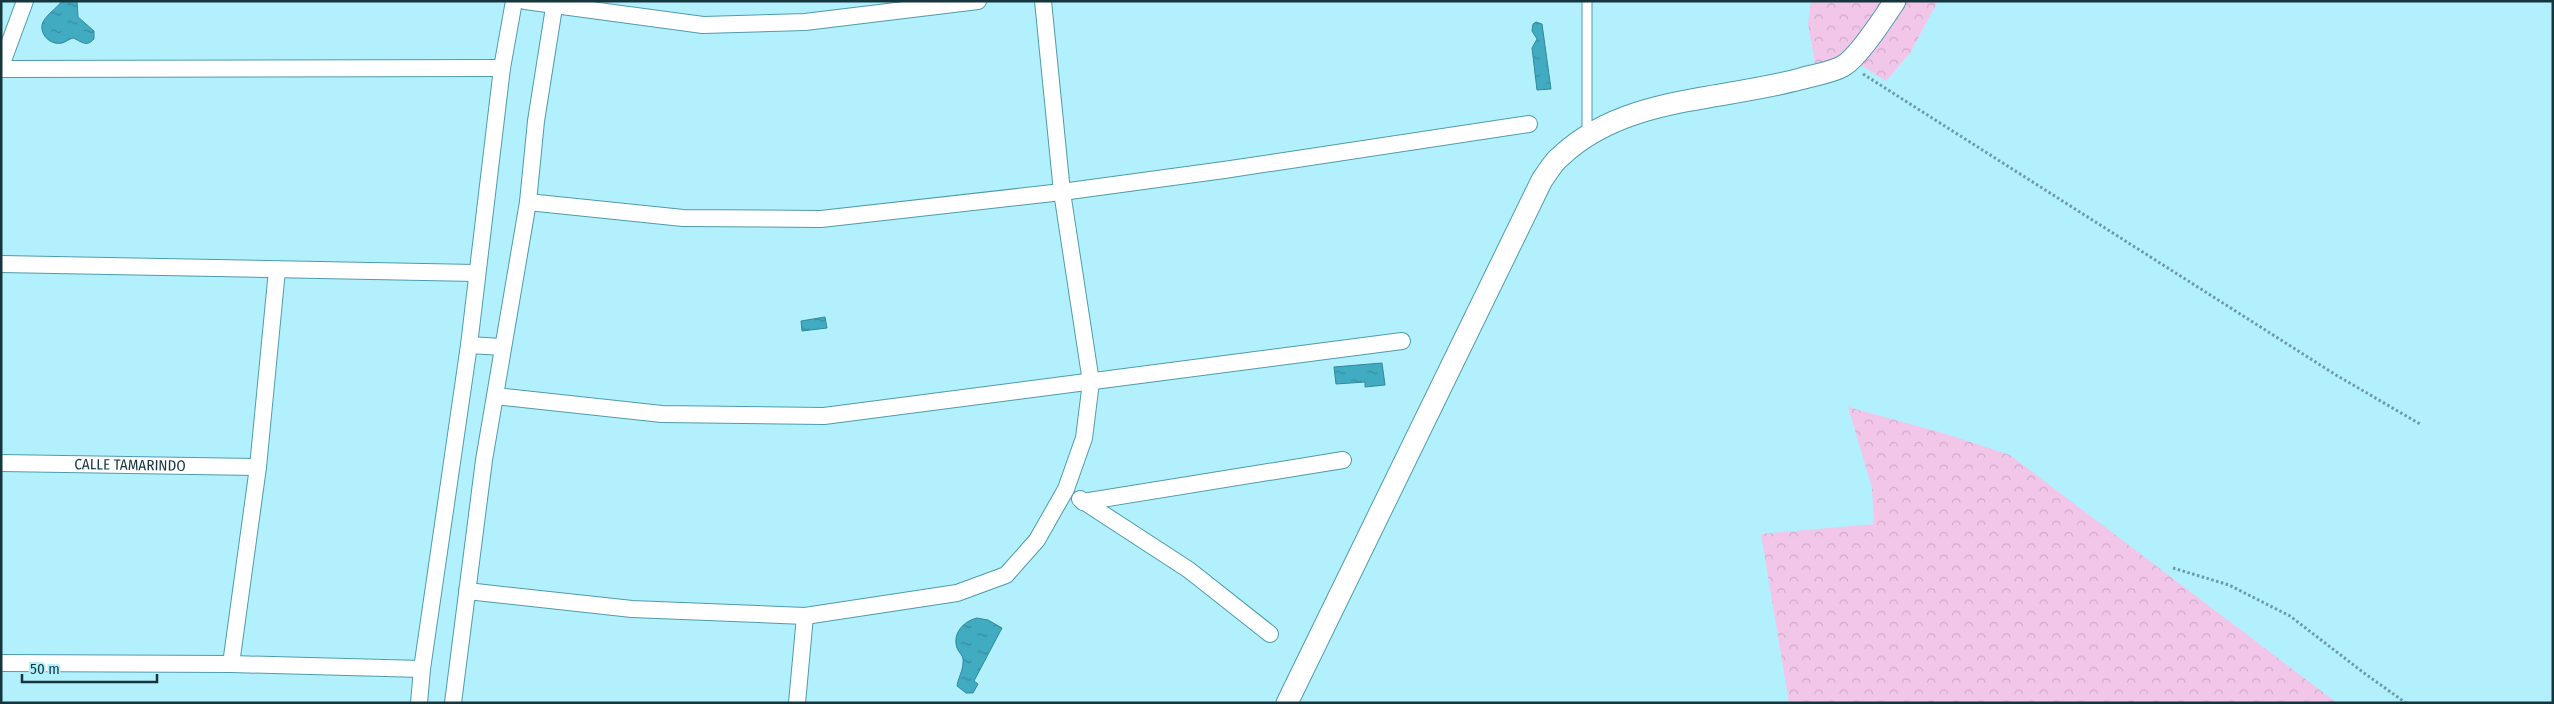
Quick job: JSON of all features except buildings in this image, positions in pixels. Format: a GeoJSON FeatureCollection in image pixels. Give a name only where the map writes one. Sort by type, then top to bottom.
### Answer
{"type":"FeatureCollection","features":[{"type":"Feature","properties":{"kind":"street"},"geometry":{"type":"LineString","coordinates":[[25,1],[1,68],[502,68]]}},
{"type":"Feature","properties":{"kind":"street"},"geometry":{"type":"LineString","coordinates":[[419,703],[422,669],[469,345],[476,273],[502,68],[514,1]]}},
{"type":"Feature","properties":{"kind":"street"},"geometry":{"type":"LineString","coordinates":[[525,1],[703,25],[805,22],[978,1]]}},
{"type":"Feature","properties":{"kind":"street"},"geometry":{"type":"LineString","coordinates":[[467,591],[632,609],[805,616],[957,593],[1006,575],[1037,540],[1066,489],[1084,438],[1091,382],[1062,192],[1043,1]]}},
{"type":"Feature","properties":{"kind":"street"},"geometry":{"type":"LineString","coordinates":[[1287,703],[1542,180],[1560,156],[1587,136],[1641,112],[1702,97],[1774,86],[1844,66],[1870,38],[1895,1]]}},
{"type":"Feature","properties":{"kind":"street"},"geometry":{"type":"LineString","coordinates":[[453,703],[484,460],[528,202],[536,121],[555,4]]}},
{"type":"Feature","properties":{"kind":"street"},"geometry":{"type":"LineString","coordinates":[[528,202],[683,218],[821,219],[1062,192],[1391,146],[1528,124]]}},
{"type":"Feature","properties":{"kind":"street"},"geometry":{"type":"LineString","coordinates":[[1,264],[476,273]]}},
{"type":"Feature","properties":{"kind":"street"},"geometry":{"type":"LineString","coordinates":[[231,664],[258,467],[277,270]]}},
{"type":"Feature","properties":{"kind":"street"},"geometry":{"type":"LineString","coordinates":[[495,396],[662,414],[824,416],[1402,341]]}},
{"type":"Feature","properties":{"kind":"street"},"geometry":{"type":"LineString","coordinates":[[469,345],[502,347]]}},
{"type":"Feature","properties":{"kind":"street"},"geometry":{"type":"LineString","coordinates":[[1084,502],[1343,460]]}},
{"type":"Feature","properties":{"kind":"street","name":"CALLE TAMARINDO"},"geometry":{"type":"LineString","coordinates":[[1,463],[258,467]]}},
{"type":"Feature","properties":{"kind":"street"},"geometry":{"type":"LineString","coordinates":[[1066,489],[1189,570],[1270,634]]}},
{"type":"Feature","properties":{"kind":"street"},"geometry":{"type":"LineString","coordinates":[[797,703],[805,616]]}},
{"type":"Feature","properties":{"kind":"street"},"geometry":{"type":"LineString","coordinates":[[1,662],[231,664],[422,669]]}},
{"type":"Feature","properties":{"kind":"lane"},"geometry":{"type":"LineString","coordinates":[[1587,1],[1587,136]]}},
{"type":"Feature","properties":{"kind":"path"},"geometry":{"type":"LineString","coordinates":[[1844,66],[1874,81],[2336,375],[2420,424]]}},
{"type":"Feature","properties":{"kind":"path"},"geometry":{"type":"LineString","coordinates":[[2173,568],[2229,585],[2290,616],[2406,703]]}},
{"type":"Feature","properties":{"kind":"green space"},"geometry":{"type":"Polygon","coordinates":[[[1811,1],[1938,1],[1910,53],[1886,81],[1858,63],[1844,66],[1815,63],[1808,24],[1811,1]]]}},
{"type":"Feature","properties":{"kind":"green space"},"geometry":{"type":"Polygon","coordinates":[[[1848,407],[1943,433],[2010,455],[2337,703],[1789,703],[1761,534],[1874,524],[1872,488],[1848,407]]]}},
{"type":"Feature","properties":{"kind":"water"},"geometry":{"type":"Polygon","coordinates":[[[62,1],[77,1],[78,17],[94,31],[94,39],[91,42],[84,43],[73,38],[63,43],[53,43],[46,38],[42,30],[43,22],[62,1]]]}},
{"type":"Feature","properties":{"kind":"water"},"geometry":{"type":"Polygon","coordinates":[[[1536,22],[1542,24],[1551,89],[1537,90],[1532,48],[1537,39],[1532,31],[1533,24],[1536,22]]]}},
{"type":"Feature","properties":{"kind":"water"},"geometry":{"type":"Polygon","coordinates":[[[825,317],[827,328],[802,331],[801,321],[825,317]]]}},
{"type":"Feature","properties":{"kind":"water"},"geometry":{"type":"Polygon","coordinates":[[[1382,363],[1385,385],[1365,387],[1365,382],[1336,384],[1334,367],[1382,363]]]}},
{"type":"Feature","properties":{"kind":"water"},"geometry":{"type":"Polygon","coordinates":[[[977,618],[988,620],[1002,628],[974,681],[978,684],[973,693],[966,693],[957,686],[963,660],[957,648],[956,637],[960,628],[977,618]]]}}]}
